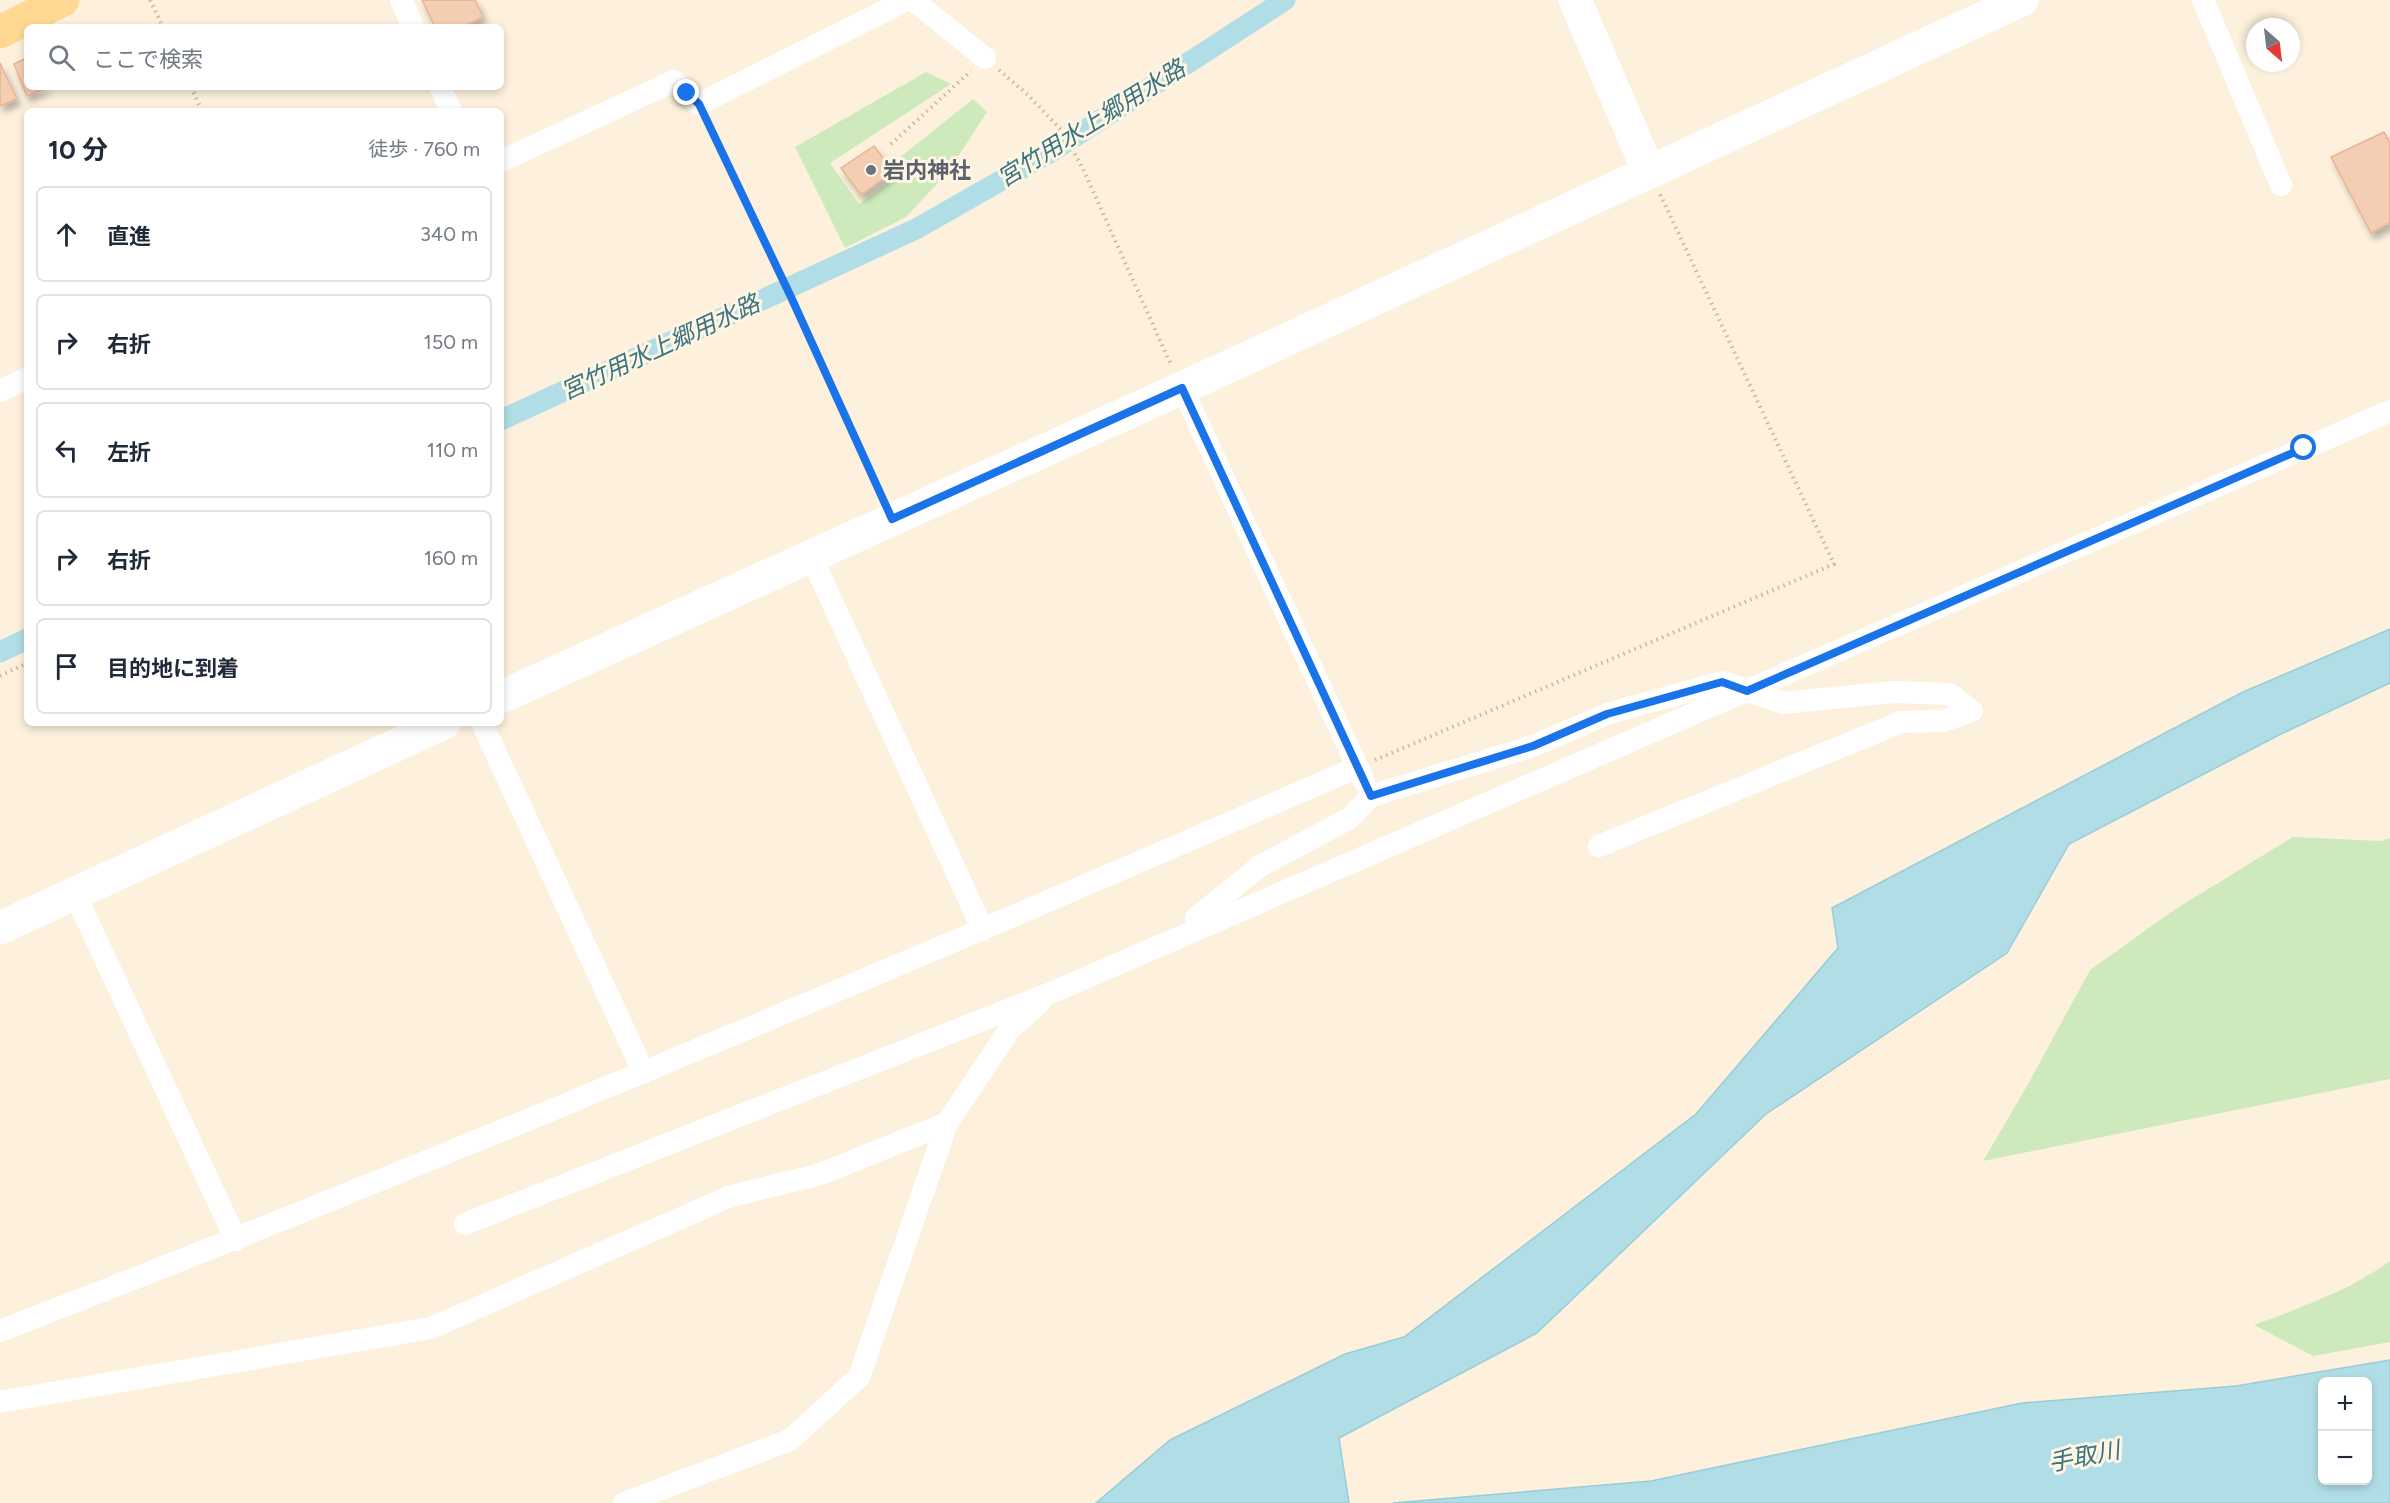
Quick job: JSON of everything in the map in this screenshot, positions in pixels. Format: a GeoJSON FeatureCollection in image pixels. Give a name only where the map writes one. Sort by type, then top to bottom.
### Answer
{"type":"FeatureCollection","features":[{"type":"Feature","properties":{"kind":"main road"},"geometry":{"type":"LineString","coordinates":[[0,32],[63,0]]}},
{"type":"Feature","properties":{"kind":"street"},"geometry":{"type":"LineString","coordinates":[[401,0],[412,24]]}},
{"type":"Feature","properties":{"kind":"street"},"geometry":{"type":"LineString","coordinates":[[504,160],[674,81],[699,104],[907,0]]}},
{"type":"Feature","properties":{"kind":"street"},"geometry":{"type":"LineString","coordinates":[[913,0],[985,58]]}},
{"type":"Feature","properties":{"kind":"street"},"geometry":{"type":"LineString","coordinates":[[1575,0],[1649,172]]}},
{"type":"Feature","properties":{"kind":"street"},"geometry":{"type":"LineString","coordinates":[[504,696],[1182,388],[2022,0]]}},
{"type":"Feature","properties":{"kind":"street"},"geometry":{"type":"LineString","coordinates":[[2203,0],[2281,185]]}},
{"type":"Feature","properties":{"kind":"street"},"geometry":{"type":"LineString","coordinates":[[441,90],[450,108]]}},
{"type":"Feature","properties":{"kind":"street"},"geometry":{"type":"LineString","coordinates":[[0,390],[24,379]]}},
{"type":"Feature","properties":{"kind":"street"},"geometry":{"type":"LineString","coordinates":[[1182,388],[1371,796]]}},
{"type":"Feature","properties":{"kind":"street"},"geometry":{"type":"LineString","coordinates":[[465,1224],[1051,993],[2390,411]]}},
{"type":"Feature","properties":{"kind":"street"},"geometry":{"type":"LineString","coordinates":[[811,556],[983,930]]}},
{"type":"Feature","properties":{"kind":"street"},"geometry":{"type":"LineString","coordinates":[[1198,929],[1196,918],[1260,866],[1350,818],[1371,796],[1533,746],[1607,714],[1722,682],[1783,703],[1893,692],[1950,694],[1972,711],[1944,721],[1901,722],[1599,846]]}},
{"type":"Feature","properties":{"kind":"street"},"geometry":{"type":"LineString","coordinates":[[0,928],[438,726]]}},
{"type":"Feature","properties":{"kind":"street"},"geometry":{"type":"LineString","coordinates":[[483,726],[644,1073]]}},
{"type":"Feature","properties":{"kind":"street"},"geometry":{"type":"LineString","coordinates":[[0,1331],[236,1240],[644,1073],[1358,768]]}},
{"type":"Feature","properties":{"kind":"street"},"geometry":{"type":"LineString","coordinates":[[75,894],[236,1240]]}},
{"type":"Feature","properties":{"kind":"street"},"geometry":{"type":"LineString","coordinates":[[624,1503],[790,1440],[859,1377],[947,1123],[1009,1030],[1051,993]]}},
{"type":"Feature","properties":{"kind":"street"},"geometry":{"type":"LineString","coordinates":[[0,1402],[431,1328],[731,1196],[818,1175],[947,1123]]}},
{"type":"Feature","properties":{"kind":"path"},"geometry":{"type":"LineString","coordinates":[[150,0],[162,24]]}},
{"type":"Feature","properties":{"kind":"path"},"geometry":{"type":"LineString","coordinates":[[891,144],[985,58],[1028,95],[1064,133],[1182,388]]}},
{"type":"Feature","properties":{"kind":"path"},"geometry":{"type":"LineString","coordinates":[[192,90],[200,108]]}},
{"type":"Feature","properties":{"kind":"path"},"geometry":{"type":"LineString","coordinates":[[699,104],[791,297],[892,519]]}},
{"type":"Feature","properties":{"kind":"path"},"geometry":{"type":"LineString","coordinates":[[1358,768],[1834,564],[1649,172]]}},
{"type":"Feature","properties":{"kind":"path"},"geometry":{"type":"LineString","coordinates":[[0,676],[24,664]]}},
{"type":"Feature","properties":{"kind":"green space"},"geometry":{"type":"Polygon","coordinates":[[[926,72],[951,84],[830,163],[859,204],[899,174],[898,159],[973,99],[987,112],[948,172],[906,217],[845,248],[795,147],[926,72]]]}},
{"type":"Feature","properties":{"kind":"green space"},"geometry":{"type":"Polygon","coordinates":[[[2293,837],[2381,841],[2390,838],[2390,1079],[1983,1161],[2090,970],[2174,910],[2293,837]]]}},
{"type":"Feature","properties":{"kind":"green space"},"geometry":{"type":"Polygon","coordinates":[[[2390,1261],[2390,1342],[2313,1356],[2254,1325],[2341,1290],[2390,1261]]]}},
{"type":"Feature","properties":{"kind":"water"},"geometry":{"type":"Polygon","coordinates":[[[2390,629],[2390,683],[2281,734],[2069,844],[2007,953],[1766,1114],[1537,1333],[1339,1438],[1349,1503],[1096,1503],[1170,1440],[1345,1354],[1404,1337],[1696,1114],[1838,948],[1832,908],[2243,692],[2390,629]]]}},
{"type":"Feature","properties":{"kind":"water","name":"手取川"},"geometry":{"type":"Polygon","coordinates":[[[2390,1360],[2390,1503],[1393,1503],[1651,1481],[2022,1403],[2236,1386],[2390,1360]]]}},
{"type":"Feature","properties":{"kind":"building"},"geometry":{"type":"Polygon","coordinates":[[[422,0],[475,0],[483,17],[469,24],[434,24],[422,0]]]}},
{"type":"Feature","properties":{"kind":"building"},"geometry":{"type":"Polygon","coordinates":[[[24,59],[24,89],[14,64],[24,59]]]}},
{"type":"Feature","properties":{"kind":"building"},"geometry":{"type":"Polygon","coordinates":[[[0,63],[17,99],[0,106],[0,63]]]}},
{"type":"Feature","properties":{"kind":"building"},"geometry":{"type":"Polygon","coordinates":[[[25,90],[41,90],[27,96],[25,90]]]}},
{"type":"Feature","properties":{"kind":"building"},"geometry":{"type":"Polygon","coordinates":[[[2384,132],[2390,143],[2390,223],[2371,233],[2331,157],[2384,132]]]}},
{"type":"Feature","properties":{"kind":"building"},"geometry":{"type":"Polygon","coordinates":[[[874,146],[893,172],[861,195],[841,168],[874,146]]]}},
{"type":"Feature","properties":{"kind":"waterway","name":"宮竹用水上郷用水路"},"geometry":{"type":"LineString","coordinates":[[504,419],[916,229],[1051,152],[1285,0]]}},
{"type":"Feature","properties":{"kind":"waterway","name":"宮竹用水上郷用水路"},"geometry":{"type":"LineString","coordinates":[[0,652],[24,640]]}},
{"type":"Feature","properties":{"kind":"place","name":"岩内神社"},"geometry":{"type":"Point","coordinates":[871,170]}},
{"type":"Feature","properties":{"kind":"route"},"geometry":{"type":"LineString","coordinates":[[687,93],[699,104],[791,297],[892,519],[1182,388],[1371,796],[1533,746],[1607,714],[1722,682],[1747,691],[2304,448]]}}]}
